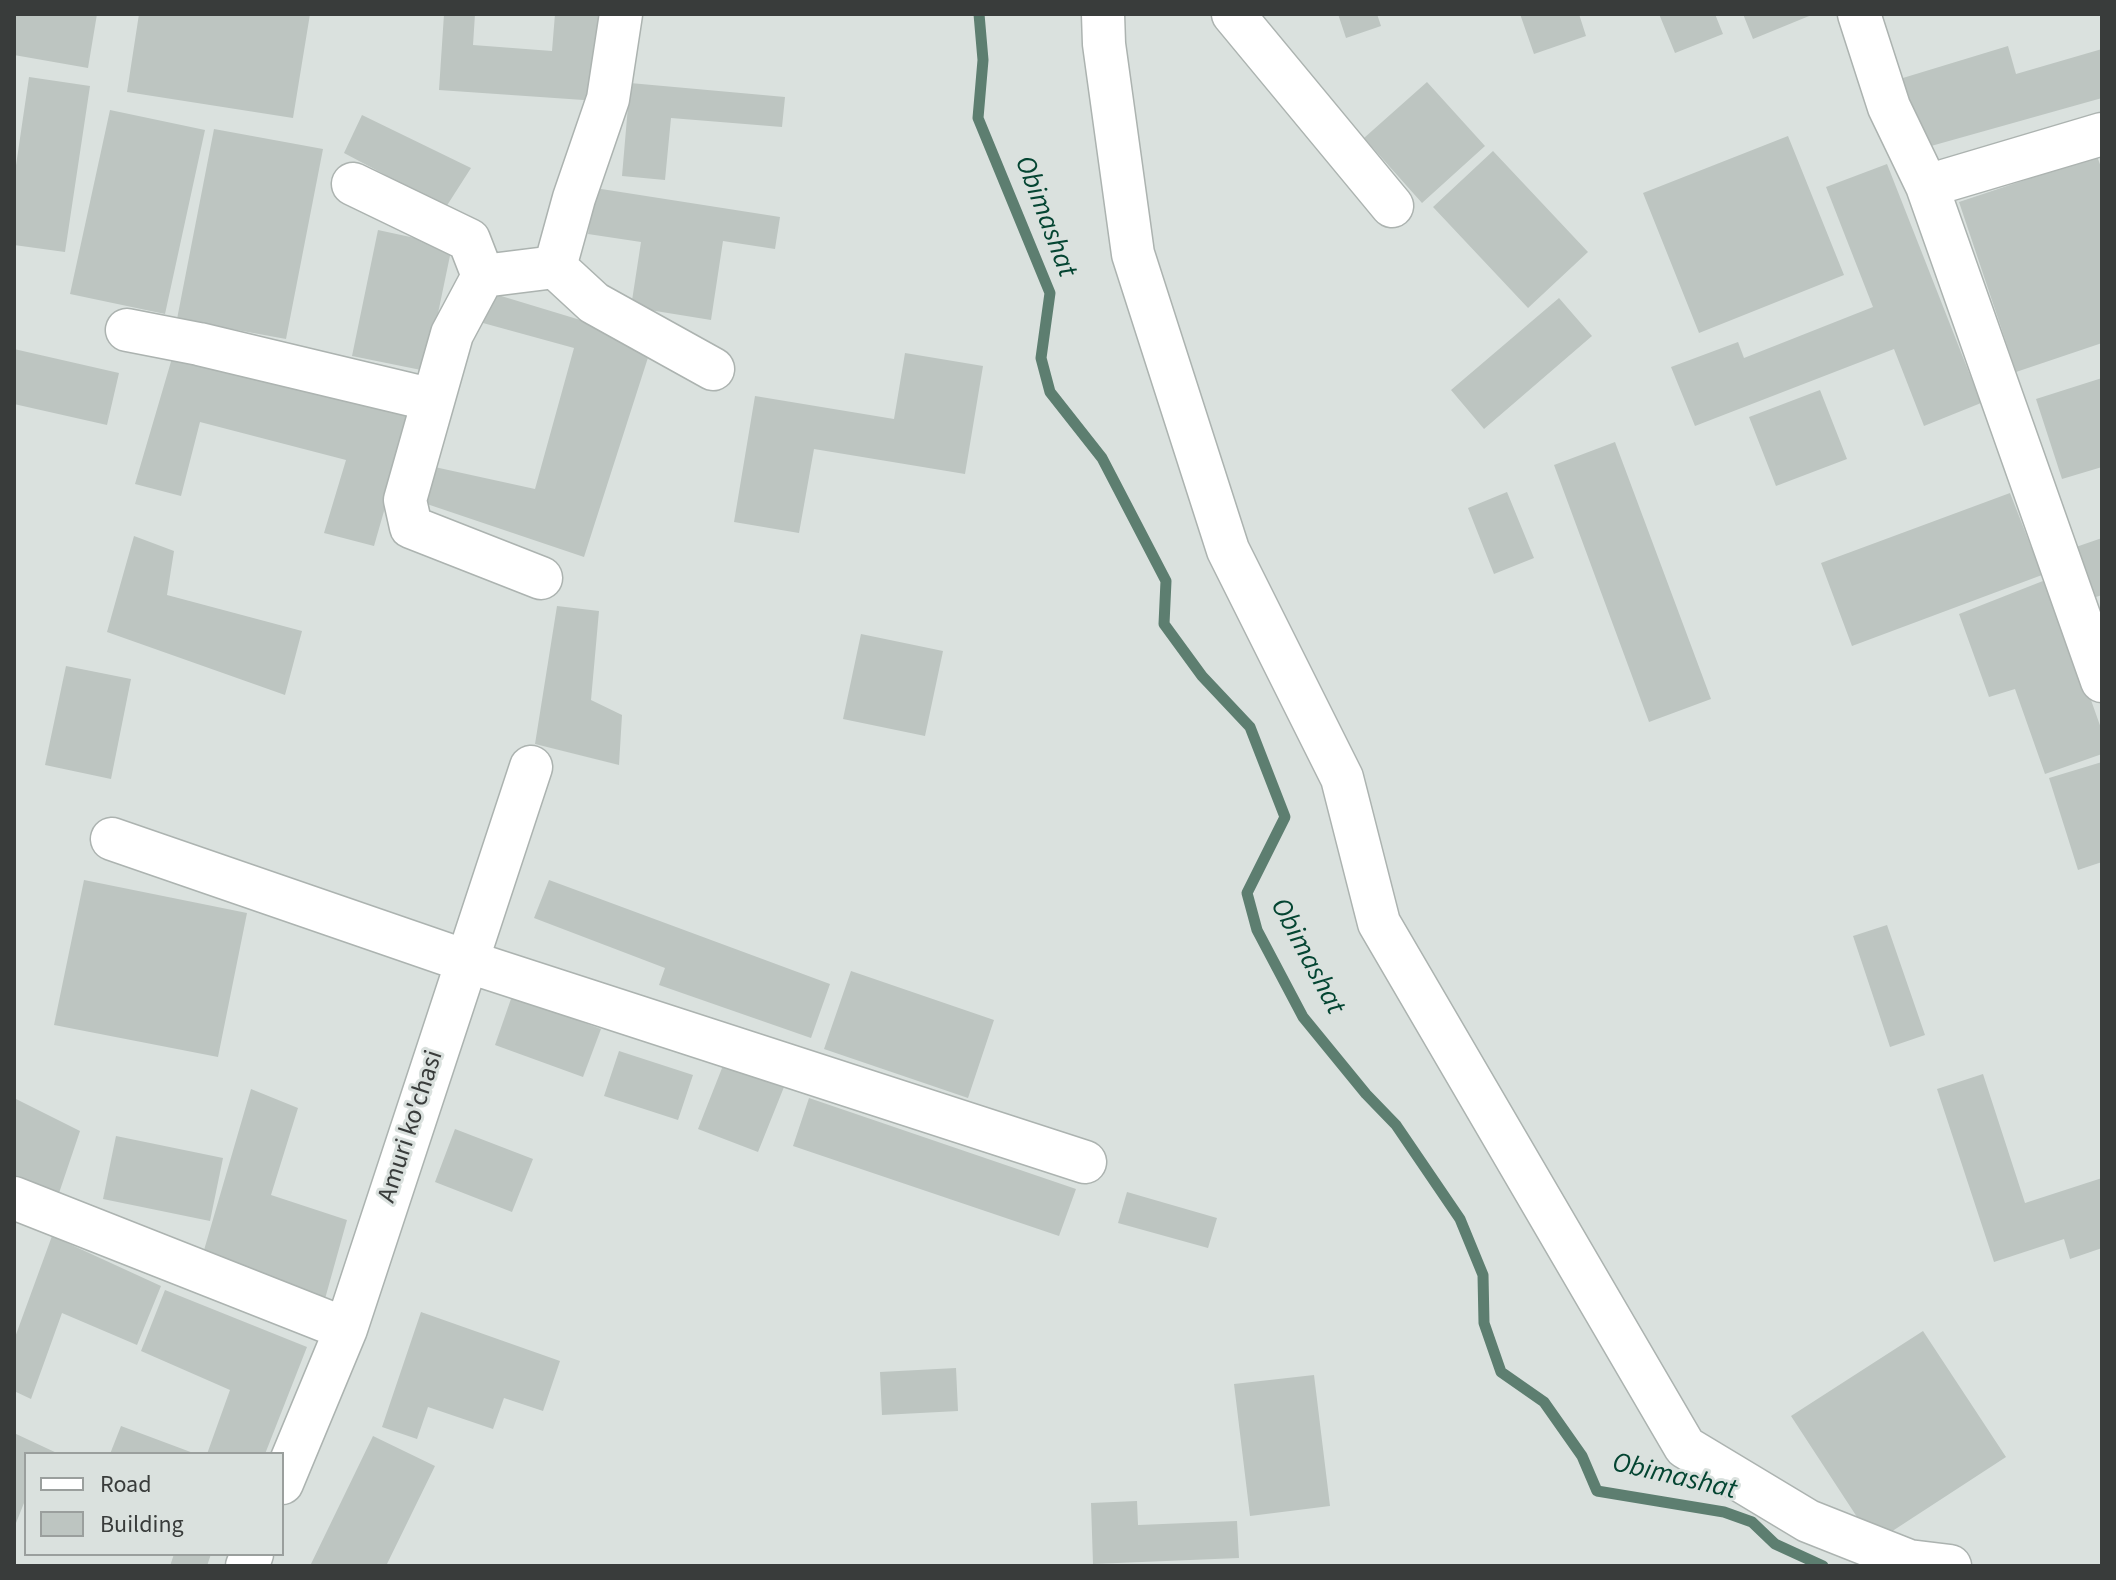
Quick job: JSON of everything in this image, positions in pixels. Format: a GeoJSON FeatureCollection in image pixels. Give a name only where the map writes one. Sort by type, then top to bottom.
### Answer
{"type":"FeatureCollection","features":[{"type":"Feature","properties":{"kind":"street"},"geometry":{"type":"LineString","coordinates":[[555,267],[574,198],[608,99],[621,14]]}},
{"type":"Feature","properties":{"kind":"street"},"geometry":{"type":"LineString","coordinates":[[1103,14],[1104,44],[1133,254],[1228,550],[1342,778],[1379,923],[1685,1447],[1808,1521],[1909,1561],[1950,1566]]}},
{"type":"Feature","properties":{"kind":"street"},"geometry":{"type":"LineString","coordinates":[[1233,14],[1392,206]]}},
{"type":"Feature","properties":{"kind":"street"},"geometry":{"type":"LineString","coordinates":[[1859,14],[1889,107],[1927,186],[2102,681]]}},
{"type":"Feature","properties":{"kind":"street"},"geometry":{"type":"LineString","coordinates":[[1927,186],[2102,134]]}},
{"type":"Feature","properties":{"kind":"street"},"geometry":{"type":"LineString","coordinates":[[353,184],[469,240],[483,276],[452,334],[433,400],[405,500],[411,527],[541,578]]}},
{"type":"Feature","properties":{"kind":"street"},"geometry":{"type":"LineString","coordinates":[[483,276],[555,267],[594,303],[713,369]]}},
{"type":"Feature","properties":{"kind":"street"},"geometry":{"type":"LineString","coordinates":[[127,330],[199,344],[433,400]]}},
{"type":"Feature","properties":{"kind":"street","name":"Amuri ko'chasi"},"geometry":{"type":"LineString","coordinates":[[284,1478],[346,1329],[531,767]]}},
{"type":"Feature","properties":{"kind":"street"},"geometry":{"type":"LineString","coordinates":[[112,839],[466,961],[1085,1162]]}},
{"type":"Feature","properties":{"kind":"street"},"geometry":{"type":"LineString","coordinates":[[14,1198],[346,1329]]}},
{"type":"Feature","properties":{"kind":"building"},"geometry":{"type":"Polygon","coordinates":[[[14,14],[97,14],[88,68],[14,55],[14,14]]]}},
{"type":"Feature","properties":{"kind":"building"},"geometry":{"type":"Polygon","coordinates":[[[139,14],[310,14],[293,118],[127,92],[139,14]]]}},
{"type":"Feature","properties":{"kind":"building"},"geometry":{"type":"Polygon","coordinates":[[[444,14],[475,14],[473,45],[552,51],[555,14],[604,14],[598,101],[439,90],[444,14]]]}},
{"type":"Feature","properties":{"kind":"building"},"geometry":{"type":"Polygon","coordinates":[[[1338,14],[1377,14],[1381,26],[1346,38],[1338,14]]]}},
{"type":"Feature","properties":{"kind":"building"},"geometry":{"type":"Polygon","coordinates":[[[1520,14],[1579,14],[1586,36],[1534,54],[1520,14]]]}},
{"type":"Feature","properties":{"kind":"building"},"geometry":{"type":"Polygon","coordinates":[[[1659,14],[1715,14],[1723,34],[1675,53],[1659,14]]]}},
{"type":"Feature","properties":{"kind":"building"},"geometry":{"type":"Polygon","coordinates":[[[1743,14],[1814,14],[1753,39],[1743,14]]]}},
{"type":"Feature","properties":{"kind":"building"},"geometry":{"type":"Polygon","coordinates":[[[2008,46],[2016,74],[2102,49],[2102,98],[1924,148],[1893,81],[2008,46]]]}},
{"type":"Feature","properties":{"kind":"building"},"geometry":{"type":"Polygon","coordinates":[[[29,77],[90,86],[65,252],[14,245],[14,179],[29,77]]]}},
{"type":"Feature","properties":{"kind":"building"},"geometry":{"type":"Polygon","coordinates":[[[1427,82],[1485,146],[1422,203],[1364,138],[1427,82]]]}},
{"type":"Feature","properties":{"kind":"building"},"geometry":{"type":"Polygon","coordinates":[[[630,83],[785,97],[782,127],[671,118],[665,180],[622,176],[630,83]]]}},
{"type":"Feature","properties":{"kind":"building"},"geometry":{"type":"Polygon","coordinates":[[[110,110],[205,130],[165,314],[70,294],[110,110]]]}},
{"type":"Feature","properties":{"kind":"building"},"geometry":{"type":"Polygon","coordinates":[[[362,115],[471,168],[446,207],[344,153],[362,115]]]}},
{"type":"Feature","properties":{"kind":"building"},"geometry":{"type":"Polygon","coordinates":[[[214,129],[323,149],[286,339],[177,319],[214,129]]]}},
{"type":"Feature","properties":{"kind":"building"},"geometry":{"type":"Polygon","coordinates":[[[1788,136],[1844,275],[1699,333],[1643,193],[1788,136]]]}},
{"type":"Feature","properties":{"kind":"building"},"geometry":{"type":"Polygon","coordinates":[[[1493,151],[1588,252],[1528,308],[1433,207],[1493,151]]]}},
{"type":"Feature","properties":{"kind":"building"},"geometry":{"type":"Polygon","coordinates":[[[2097,156],[2102,170],[2102,343],[2016,372],[1959,202],[2097,156]]]}},
{"type":"Feature","properties":{"kind":"building"},"geometry":{"type":"Polygon","coordinates":[[[1887,164],[1981,403],[1924,426],[1894,349],[1695,426],[1671,367],[1738,342],[1744,358],[1873,307],[1826,187],[1887,164]]]}},
{"type":"Feature","properties":{"kind":"building"},"geometry":{"type":"Polygon","coordinates":[[[595,188],[780,217],[775,249],[723,241],[711,320],[631,307],[641,242],[588,234],[595,188]]]}},
{"type":"Feature","properties":{"kind":"building"},"geometry":{"type":"Polygon","coordinates":[[[378,230],[452,246],[426,371],[352,356],[378,230]]]}},
{"type":"Feature","properties":{"kind":"building"},"geometry":{"type":"Polygon","coordinates":[[[488,292],[653,342],[584,557],[418,501],[430,466],[535,489],[574,348],[483,323],[488,292]]]}},
{"type":"Feature","properties":{"kind":"building"},"geometry":{"type":"Polygon","coordinates":[[[1559,298],[1592,336],[1484,429],[1451,390],[1559,298]]]}},
{"type":"Feature","properties":{"kind":"building"},"geometry":{"type":"Polygon","coordinates":[[[175,348],[415,403],[374,546],[324,533],[346,460],[200,422],[181,496],[135,484],[175,348]]]}},
{"type":"Feature","properties":{"kind":"building"},"geometry":{"type":"Polygon","coordinates":[[[14,349],[119,373],[107,425],[14,404],[14,349]]]}},
{"type":"Feature","properties":{"kind":"building"},"geometry":{"type":"Polygon","coordinates":[[[905,353],[983,366],[965,474],[814,449],[799,533],[734,522],[755,396],[894,419],[905,353]]]}},
{"type":"Feature","properties":{"kind":"building"},"geometry":{"type":"Polygon","coordinates":[[[2102,378],[2102,467],[2062,479],[2036,399],[2102,378]]]}},
{"type":"Feature","properties":{"kind":"building"},"geometry":{"type":"Polygon","coordinates":[[[1820,390],[1847,459],[1776,486],[1749,417],[1820,390]]]}},
{"type":"Feature","properties":{"kind":"building"},"geometry":{"type":"Polygon","coordinates":[[[1615,442],[1711,699],[1649,722],[1554,465],[1615,442]]]}},
{"type":"Feature","properties":{"kind":"building"},"geometry":{"type":"Polygon","coordinates":[[[1507,492],[1534,558],[1494,574],[1468,508],[1507,492]]]}},
{"type":"Feature","properties":{"kind":"building"},"geometry":{"type":"Polygon","coordinates":[[[2010,493],[2042,575],[1852,646],[1821,563],[2010,493]]]}},
{"type":"Feature","properties":{"kind":"building"},"geometry":{"type":"Polygon","coordinates":[[[134,536],[174,551],[167,595],[302,631],[285,695],[107,632],[134,536]]]}},
{"type":"Feature","properties":{"kind":"building"},"geometry":{"type":"Polygon","coordinates":[[[2102,538],[2102,595],[2090,599],[2073,548],[2102,538]]]}},
{"type":"Feature","properties":{"kind":"building"},"geometry":{"type":"Polygon","coordinates":[[[2048,579],[2102,731],[2102,754],[2045,774],[2015,689],[1989,697],[1959,614],[2048,579]]]}},
{"type":"Feature","properties":{"kind":"building"},"geometry":{"type":"Polygon","coordinates":[[[557,606],[599,611],[591,700],[622,715],[619,765],[535,744],[557,606]]]}},
{"type":"Feature","properties":{"kind":"building"},"geometry":{"type":"Polygon","coordinates":[[[861,634],[943,651],[925,736],[843,719],[861,634]]]}},
{"type":"Feature","properties":{"kind":"building"},"geometry":{"type":"Polygon","coordinates":[[[66,666],[131,679],[111,779],[45,765],[66,666]]]}},
{"type":"Feature","properties":{"kind":"building"},"geometry":{"type":"Polygon","coordinates":[[[2102,762],[2102,862],[2078,870],[2049,778],[2102,762]]]}},
{"type":"Feature","properties":{"kind":"building"},"geometry":{"type":"Polygon","coordinates":[[[84,880],[247,913],[218,1057],[54,1025],[84,880]]]}},
{"type":"Feature","properties":{"kind":"building"},"geometry":{"type":"Polygon","coordinates":[[[549,880],[830,984],[811,1038],[659,985],[665,968],[534,918],[549,880]]]}},
{"type":"Feature","properties":{"kind":"building"},"geometry":{"type":"Polygon","coordinates":[[[1887,925],[1925,1035],[1890,1047],[1853,936],[1887,925]]]}},
{"type":"Feature","properties":{"kind":"building"},"geometry":{"type":"Polygon","coordinates":[[[851,971],[994,1020],[968,1098],[824,1049],[851,971]]]}},
{"type":"Feature","properties":{"kind":"building"},"geometry":{"type":"Polygon","coordinates":[[[512,996],[601,1029],[583,1077],[495,1045],[512,996]]]}},
{"type":"Feature","properties":{"kind":"building"},"geometry":{"type":"Polygon","coordinates":[[[619,1051],[693,1075],[678,1120],[604,1096],[619,1051]]]}},
{"type":"Feature","properties":{"kind":"building"},"geometry":{"type":"Polygon","coordinates":[[[724,1063],[784,1087],[758,1152],[698,1129],[724,1063]]]}},
{"type":"Feature","properties":{"kind":"building"},"geometry":{"type":"Polygon","coordinates":[[[1983,1074],[2025,1203],[2102,1178],[2102,1248],[2070,1259],[2064,1239],[1994,1262],[1937,1089],[1983,1074]]]}},
{"type":"Feature","properties":{"kind":"building"},"geometry":{"type":"Polygon","coordinates":[[[251,1089],[298,1108],[271,1195],[347,1220],[323,1306],[202,1257],[251,1089]]]}},
{"type":"Feature","properties":{"kind":"building"},"geometry":{"type":"Polygon","coordinates":[[[14,1098],[80,1131],[57,1199],[14,1179],[14,1098]]]}},
{"type":"Feature","properties":{"kind":"building"},"geometry":{"type":"Polygon","coordinates":[[[809,1098],[1076,1189],[1059,1236],[793,1146],[809,1098]]]}},
{"type":"Feature","properties":{"kind":"building"},"geometry":{"type":"Polygon","coordinates":[[[455,1129],[533,1159],[512,1212],[435,1182],[455,1129]]]}},
{"type":"Feature","properties":{"kind":"building"},"geometry":{"type":"Polygon","coordinates":[[[116,1136],[223,1158],[210,1221],[103,1199],[116,1136]]]}},
{"type":"Feature","properties":{"kind":"building"},"geometry":{"type":"Polygon","coordinates":[[[1127,1192],[1217,1218],[1208,1248],[1118,1223],[1127,1192]]]}},
{"type":"Feature","properties":{"kind":"building"},"geometry":{"type":"Polygon","coordinates":[[[52,1236],[161,1286],[137,1345],[62,1313],[31,1399],[14,1391],[14,1340],[52,1236]]]}},
{"type":"Feature","properties":{"kind":"building"},"geometry":{"type":"Polygon","coordinates":[[[165,1290],[307,1347],[266,1452],[208,1452],[230,1390],[141,1351],[165,1290]]]}},
{"type":"Feature","properties":{"kind":"building"},"geometry":{"type":"Polygon","coordinates":[[[421,1312],[560,1361],[543,1411],[504,1398],[493,1429],[428,1407],[417,1439],[382,1427],[421,1312]]]}},
{"type":"Feature","properties":{"kind":"building"},"geometry":{"type":"Polygon","coordinates":[[[1923,1331],[2006,1457],[1874,1543],[1791,1416],[1923,1331]]]}},
{"type":"Feature","properties":{"kind":"building"},"geometry":{"type":"Polygon","coordinates":[[[956,1368],[958,1411],[882,1415],[880,1372],[956,1368]]]}},
{"type":"Feature","properties":{"kind":"building"},"geometry":{"type":"Polygon","coordinates":[[[1314,1375],[1330,1506],[1250,1516],[1234,1384],[1314,1375]]]}},
{"type":"Feature","properties":{"kind":"building"},"geometry":{"type":"Polygon","coordinates":[[[121,1426],[191,1452],[111,1452],[121,1426]]]}},
{"type":"Feature","properties":{"kind":"building"},"geometry":{"type":"Polygon","coordinates":[[[14,1433],[55,1452],[24,1452],[24,1503],[14,1528],[14,1433]]]}},
{"type":"Feature","properties":{"kind":"building"},"geometry":{"type":"Polygon","coordinates":[[[373,1436],[435,1466],[386,1566],[310,1566],[373,1436]]]}},
{"type":"Feature","properties":{"kind":"building"},"geometry":{"type":"Polygon","coordinates":[[[1137,1501],[1138,1525],[1237,1521],[1239,1558],[1093,1564],[1091,1503],[1137,1501]]]}},
{"type":"Feature","properties":{"kind":"building"},"geometry":{"type":"Polygon","coordinates":[[[173,1556],[210,1556],[207,1566],[170,1566],[173,1556]]]}},
{"type":"Feature","properties":{"kind":"waterway","name":"Obimashat"},"geometry":{"type":"LineString","coordinates":[[979,14],[983,60],[978,118],[1050,293],[1041,358],[1050,392],[1102,458],[1166,581],[1164,624],[1202,676],[1250,727],[1285,817],[1247,893],[1257,930],[1303,1017],[1366,1094],[1396,1125],[1460,1219],[1483,1275],[1484,1323],[1501,1372],[1544,1402],[1582,1456],[1597,1491],[1724,1512],[1752,1522],[1775,1544],[1823,1566]]}}]}
